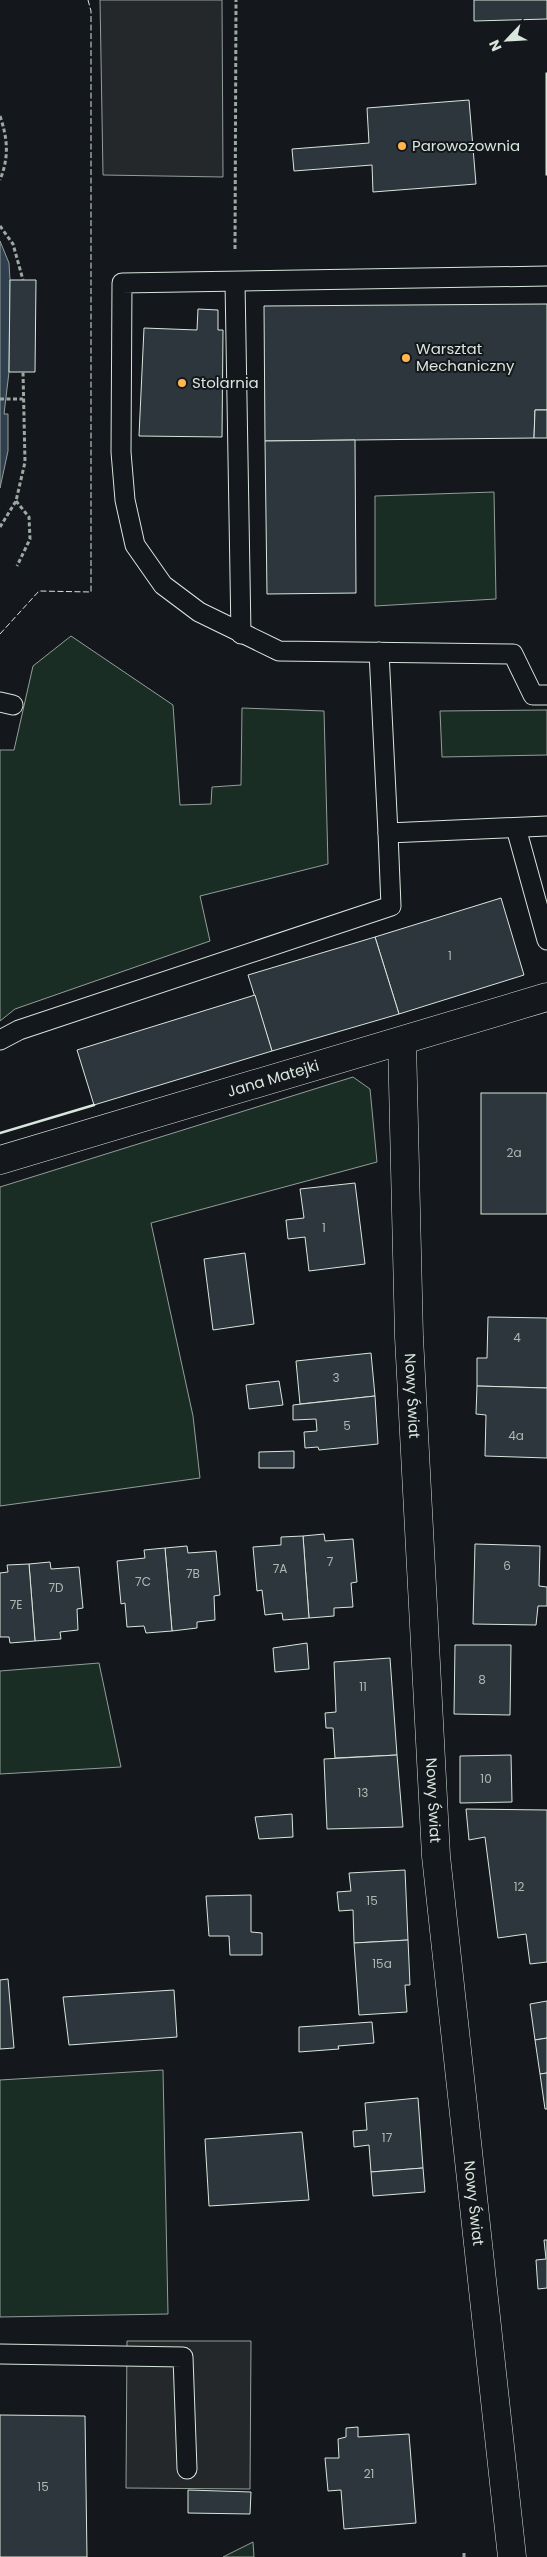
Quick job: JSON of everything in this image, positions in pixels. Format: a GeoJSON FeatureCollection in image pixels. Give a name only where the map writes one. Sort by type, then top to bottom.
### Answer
{"type":"FeatureCollection","features":[{"type":"Feature","properties":{"kind":"street","name":"Jana Matejki"},"geometry":{"type":"LineString","coordinates":[[0,1160],[547,997]]}},
{"type":"Feature","properties":{"kind":"street","name":"Nowy Świat"},"geometry":{"type":"LineString","coordinates":[[402,1040],[409,1337],[436,1856],[512,2557]]}},
{"type":"Feature","properties":{"kind":"lane"},"geometry":{"type":"LineString","coordinates":[[547,276],[122,283],[121,452],[125,500],[136,545],[163,585],[199,612],[279,651],[513,654],[533,695],[547,695]]}},
{"type":"Feature","properties":{"kind":"lane"},"geometry":{"type":"LineString","coordinates":[[235,282],[241,634]]}},
{"type":"Feature","properties":{"kind":"lane"},"geometry":{"type":"LineString","coordinates":[[0,1040],[19,1030],[391,906],[378,652]]}},
{"type":"Feature","properties":{"kind":"lane"},"geometry":{"type":"LineString","coordinates":[[388,833],[547,826]]}},
{"type":"Feature","properties":{"kind":"lane"},"geometry":{"type":"LineString","coordinates":[[516,828],[547,940]]}},
{"type":"Feature","properties":{"kind":"lane"},"geometry":{"type":"LineString","coordinates":[[0,2354],[183,2357],[187,2469]]}},
{"type":"Feature","properties":{"kind":"path"},"geometry":{"type":"LineString","coordinates":[[235,282],[236,0]]}},
{"type":"Feature","properties":{"kind":"path"},"geometry":{"type":"LineString","coordinates":[[0,116],[7,137],[7,162],[0,180]]}},
{"type":"Feature","properties":{"kind":"path"},"geometry":{"type":"LineString","coordinates":[[0,226],[13,244],[24,280]]}},
{"type":"Feature","properties":{"kind":"path"},"geometry":{"type":"LineString","coordinates":[[0,527],[16,501],[25,462],[23,372]]}},
{"type":"Feature","properties":{"kind":"path"},"geometry":{"type":"LineString","coordinates":[[0,398],[23,399]]}},
{"type":"Feature","properties":{"kind":"path"},"geometry":{"type":"LineString","coordinates":[[16,501],[29,517],[30,539],[17,566]]}},
{"type":"Feature","properties":{"kind":"green space"},"geometry":{"type":"Polygon","coordinates":[[[494,492],[496,599],[375,606],[375,496],[494,492]]]}},
{"type":"Feature","properties":{"kind":"green space"},"geometry":{"type":"Polygon","coordinates":[[[71,636],[173,705],[180,805],[211,804],[212,787],[241,785],[242,708],[324,711],[328,864],[200,896],[210,941],[15,1009],[0,1021],[0,750],[14,750],[33,666],[71,636]]]}},
{"type":"Feature","properties":{"kind":"green space"},"geometry":{"type":"Polygon","coordinates":[[[547,710],[547,755],[442,757],[440,711],[547,710]]]}},
{"type":"Feature","properties":{"kind":"green space"},"geometry":{"type":"Polygon","coordinates":[[[353,1077],[370,1089],[377,1162],[151,1223],[193,1416],[200,1478],[0,1506],[0,1187],[353,1077]]]}},
{"type":"Feature","properties":{"kind":"green space"},"geometry":{"type":"Polygon","coordinates":[[[99,1663],[121,1767],[0,1774],[0,1671],[99,1663]]]}},
{"type":"Feature","properties":{"kind":"green space"},"geometry":{"type":"Polygon","coordinates":[[[163,2070],[168,2314],[0,2317],[0,2080],[163,2070]]]}},
{"type":"Feature","properties":{"kind":"green space"},"geometry":{"type":"Polygon","coordinates":[[[253,2542],[254,2557],[223,2557],[253,2542]]]}},
{"type":"Feature","properties":{"kind":"shaded area"},"geometry":{"type":"Polygon","coordinates":[[[100,0],[222,0],[223,177],[103,175],[100,0]]]}},
{"type":"Feature","properties":{"kind":"shaded area"},"geometry":{"type":"Polygon","coordinates":[[[127,2341],[251,2341],[250,2489],[126,2488],[127,2341]]]}},
{"type":"Feature","properties":{"kind":"water"},"geometry":{"type":"Polygon","coordinates":[[[0,241],[9,263],[10,280],[9,372],[4,414],[8,414],[8,451],[0,488],[0,241]]]}},
{"type":"Feature","properties":{"kind":"building"},"geometry":{"type":"Polygon","coordinates":[[[474,0],[547,0],[547,19],[474,21],[474,0]]]}},
{"type":"Feature","properties":{"kind":"building"},"geometry":{"type":"Polygon","coordinates":[[[547,73],[547,175],[546,175],[547,73]]]}},
{"type":"Feature","properties":{"kind":"building","name":"Parowozownia"},"geometry":{"type":"Polygon","coordinates":[[[469,100],[476,184],[373,192],[372,165],[294,171],[292,149],[369,143],[367,108],[469,100]]]}},
{"type":"Feature","properties":{"kind":"building"},"geometry":{"type":"Polygon","coordinates":[[[10,280],[36,280],[35,372],[9,372],[10,280]]]}},
{"type":"Feature","properties":{"kind":"building","name":"Warsztat Mechaniczny"},"geometry":{"type":"Polygon","coordinates":[[[547,304],[547,410],[535,410],[534,438],[265,441],[264,306],[547,304]]]}},
{"type":"Feature","properties":{"kind":"building","name":"Stolarnia"},"geometry":{"type":"Polygon","coordinates":[[[198,309],[218,310],[218,330],[223,330],[222,437],[139,436],[144,328],[197,330],[198,309]]]}},
{"type":"Feature","properties":{"kind":"building"},"geometry":{"type":"Polygon","coordinates":[[[535,410],[547,410],[547,438],[534,438],[535,410]]]}},
{"type":"Feature","properties":{"kind":"building"},"geometry":{"type":"Polygon","coordinates":[[[355,440],[356,593],[267,594],[265,441],[355,440]]]}},
{"type":"Feature","properties":{"kind":"building"},"geometry":{"type":"Polygon","coordinates":[[[501,898],[524,975],[399,1014],[375,937],[501,898]]]}},
{"type":"Feature","properties":{"kind":"building"},"geometry":{"type":"Polygon","coordinates":[[[375,937],[399,1014],[272,1051],[248,975],[375,937]]]}},
{"type":"Feature","properties":{"kind":"building"},"geometry":{"type":"Polygon","coordinates":[[[255,995],[272,1051],[94,1105],[77,1050],[255,995]]]}},
{"type":"Feature","properties":{"kind":"building"},"geometry":{"type":"Polygon","coordinates":[[[481,1093],[547,1093],[547,1214],[481,1214],[481,1093]]]}},
{"type":"Feature","properties":{"kind":"building"},"geometry":{"type":"Polygon","coordinates":[[[355,1183],[365,1264],[309,1271],[305,1237],[288,1239],[286,1220],[304,1218],[300,1189],[355,1183]]]}},
{"type":"Feature","properties":{"kind":"building"},"geometry":{"type":"Polygon","coordinates":[[[245,1253],[254,1324],[213,1330],[204,1259],[245,1253]]]}},
{"type":"Feature","properties":{"kind":"building"},"geometry":{"type":"Polygon","coordinates":[[[488,1317],[547,1318],[547,1388],[477,1386],[477,1358],[487,1358],[488,1317]]]}},
{"type":"Feature","properties":{"kind":"building"},"geometry":{"type":"Polygon","coordinates":[[[371,1353],[375,1396],[300,1404],[296,1361],[371,1353]]]}},
{"type":"Feature","properties":{"kind":"building"},"geometry":{"type":"Polygon","coordinates":[[[279,1381],[283,1405],[249,1409],[246,1385],[279,1381]]]}},
{"type":"Feature","properties":{"kind":"building"},"geometry":{"type":"Polygon","coordinates":[[[477,1386],[547,1388],[547,1458],[485,1456],[486,1415],[476,1414],[477,1386]]]}},
{"type":"Feature","properties":{"kind":"building"},"geometry":{"type":"Polygon","coordinates":[[[375,1396],[378,1444],[319,1450],[318,1447],[305,1448],[304,1432],[317,1431],[316,1419],[293,1420],[293,1405],[375,1396]]]}},
{"type":"Feature","properties":{"kind":"building"},"geometry":{"type":"Polygon","coordinates":[[[294,1451],[294,1468],[259,1468],[259,1452],[294,1451]]]}},
{"type":"Feature","properties":{"kind":"building"},"geometry":{"type":"Polygon","coordinates":[[[324,1534],[325,1541],[353,1539],[357,1582],[351,1583],[353,1607],[334,1608],[334,1616],[309,1618],[303,1536],[324,1534]]]}},
{"type":"Feature","properties":{"kind":"building"},"geometry":{"type":"Polygon","coordinates":[[[303,1536],[309,1618],[283,1620],[282,1613],[265,1615],[262,1590],[257,1591],[253,1547],[281,1545],[281,1537],[303,1536]]]}},
{"type":"Feature","properties":{"kind":"building"},"geometry":{"type":"Polygon","coordinates":[[[475,1544],[540,1546],[539,1586],[547,1587],[547,1606],[538,1606],[536,1625],[473,1624],[475,1544]]]}},
{"type":"Feature","properties":{"kind":"building"},"geometry":{"type":"Polygon","coordinates":[[[187,1546],[188,1553],[216,1551],[220,1595],[214,1596],[215,1620],[197,1622],[197,1628],[172,1631],[165,1548],[187,1546]]]}},
{"type":"Feature","properties":{"kind":"building"},"geometry":{"type":"Polygon","coordinates":[[[165,1548],[172,1631],[146,1633],[144,1626],[127,1627],[125,1603],[121,1604],[117,1561],[145,1558],[144,1550],[165,1548]]]}},
{"type":"Feature","properties":{"kind":"building"},"geometry":{"type":"Polygon","coordinates":[[[50,1562],[51,1569],[79,1567],[83,1608],[77,1609],[78,1630],[60,1632],[61,1639],[35,1641],[29,1564],[50,1562]]]}},
{"type":"Feature","properties":{"kind":"building"},"geometry":{"type":"Polygon","coordinates":[[[29,1564],[35,1641],[10,1643],[9,1637],[0,1637],[0,1573],[8,1572],[7,1565],[29,1564]]]}},
{"type":"Feature","properties":{"kind":"building"},"geometry":{"type":"Polygon","coordinates":[[[307,1643],[309,1669],[275,1672],[273,1648],[307,1643]]]}},
{"type":"Feature","properties":{"kind":"building"},"geometry":{"type":"Polygon","coordinates":[[[455,1645],[511,1645],[510,1715],[454,1714],[455,1645]]]}},
{"type":"Feature","properties":{"kind":"building"},"geometry":{"type":"Polygon","coordinates":[[[390,1658],[397,1755],[335,1758],[333,1728],[326,1728],[325,1713],[336,1712],[334,1662],[390,1658]]]}},
{"type":"Feature","properties":{"kind":"building"},"geometry":{"type":"Polygon","coordinates":[[[397,1755],[403,1827],[327,1829],[324,1759],[397,1755]]]}},
{"type":"Feature","properties":{"kind":"building"},"geometry":{"type":"Polygon","coordinates":[[[511,1755],[512,1802],[460,1803],[460,1756],[511,1755]]]}},
{"type":"Feature","properties":{"kind":"building"},"geometry":{"type":"Polygon","coordinates":[[[466,1809],[547,1810],[547,1962],[530,1964],[526,1934],[498,1938],[485,1837],[469,1840],[466,1809]]]}},
{"type":"Feature","properties":{"kind":"building"},"geometry":{"type":"Polygon","coordinates":[[[292,1814],[293,1837],[259,1839],[255,1817],[292,1814]]]}},
{"type":"Feature","properties":{"kind":"building"},"geometry":{"type":"Polygon","coordinates":[[[405,1870],[408,1940],[354,1943],[353,1910],[339,1911],[337,1892],[351,1891],[349,1873],[405,1870]]]}},
{"type":"Feature","properties":{"kind":"building"},"geometry":{"type":"Polygon","coordinates":[[[251,1895],[251,1932],[262,1933],[262,1955],[230,1955],[229,1936],[209,1936],[206,1896],[251,1895]]]}},
{"type":"Feature","properties":{"kind":"building"},"geometry":{"type":"Polygon","coordinates":[[[408,1940],[410,1985],[405,1985],[407,2012],[359,2015],[354,1943],[408,1940]]]}},
{"type":"Feature","properties":{"kind":"building"},"geometry":{"type":"Polygon","coordinates":[[[8,1979],[14,2048],[0,2049],[0,1980],[8,1979]]]}},
{"type":"Feature","properties":{"kind":"building"},"geometry":{"type":"Polygon","coordinates":[[[174,1990],[177,2037],[69,2045],[63,1997],[174,1990]]]}},
{"type":"Feature","properties":{"kind":"building"},"geometry":{"type":"Polygon","coordinates":[[[547,2001],[547,2038],[535,2040],[530,2004],[547,2001]]]}},
{"type":"Feature","properties":{"kind":"building"},"geometry":{"type":"Polygon","coordinates":[[[372,2022],[374,2043],[338,2046],[339,2049],[299,2052],[299,2027],[372,2022]]]}},
{"type":"Feature","properties":{"kind":"building"},"geometry":{"type":"Polygon","coordinates":[[[547,2038],[547,2073],[540,2074],[535,2040],[547,2038]]]}},
{"type":"Feature","properties":{"kind":"building"},"geometry":{"type":"Polygon","coordinates":[[[547,2073],[547,2109],[545,2109],[540,2074],[547,2073]]]}},
{"type":"Feature","properties":{"kind":"building"},"geometry":{"type":"Polygon","coordinates":[[[418,2098],[423,2168],[371,2172],[369,2145],[354,2147],[353,2131],[367,2130],[365,2103],[418,2098]]]}},
{"type":"Feature","properties":{"kind":"building"},"geometry":{"type":"Polygon","coordinates":[[[302,2132],[309,2200],[209,2206],[205,2139],[302,2132]]]}},
{"type":"Feature","properties":{"kind":"building"},"geometry":{"type":"Polygon","coordinates":[[[423,2168],[425,2192],[373,2196],[371,2172],[423,2168]]]}},
{"type":"Feature","properties":{"kind":"building"},"geometry":{"type":"Polygon","coordinates":[[[544,2240],[547,2240],[547,2288],[538,2289],[536,2260],[546,2259],[544,2240]]]}},
{"type":"Feature","properties":{"kind":"building"},"geometry":{"type":"Polygon","coordinates":[[[0,2415],[85,2416],[87,2557],[0,2557],[0,2415]]]}},
{"type":"Feature","properties":{"kind":"building"},"geometry":{"type":"Polygon","coordinates":[[[358,2427],[358,2437],[409,2434],[416,2523],[344,2529],[341,2490],[328,2491],[325,2458],[339,2458],[338,2439],[346,2437],[346,2428],[358,2427]]]}},
{"type":"Feature","properties":{"kind":"building"},"geometry":{"type":"Polygon","coordinates":[[[188,2490],[251,2492],[250,2514],[188,2513],[188,2490]]]}},
{"type":"Feature","properties":{"kind":"fence"},"geometry":{"type":"LineString","coordinates":[[0,634],[39,591],[91,592],[91,11],[88,0]]}},
{"type":"Feature","properties":{"kind":"wall"},"geometry":{"type":"LineString","coordinates":[[0,1133],[94,1105]]}},
{"type":"Feature","properties":{"kind":"place","name":"Parowozownia"},"geometry":{"type":"Point","coordinates":[402,146]}},
{"type":"Feature","properties":{"kind":"place","name":"Warsztat Mechaniczny"},"geometry":{"type":"Point","coordinates":[406,358]}},
{"type":"Feature","properties":{"kind":"place","name":"Stolarnia"},"geometry":{"type":"Point","coordinates":[182,383]}}]}
